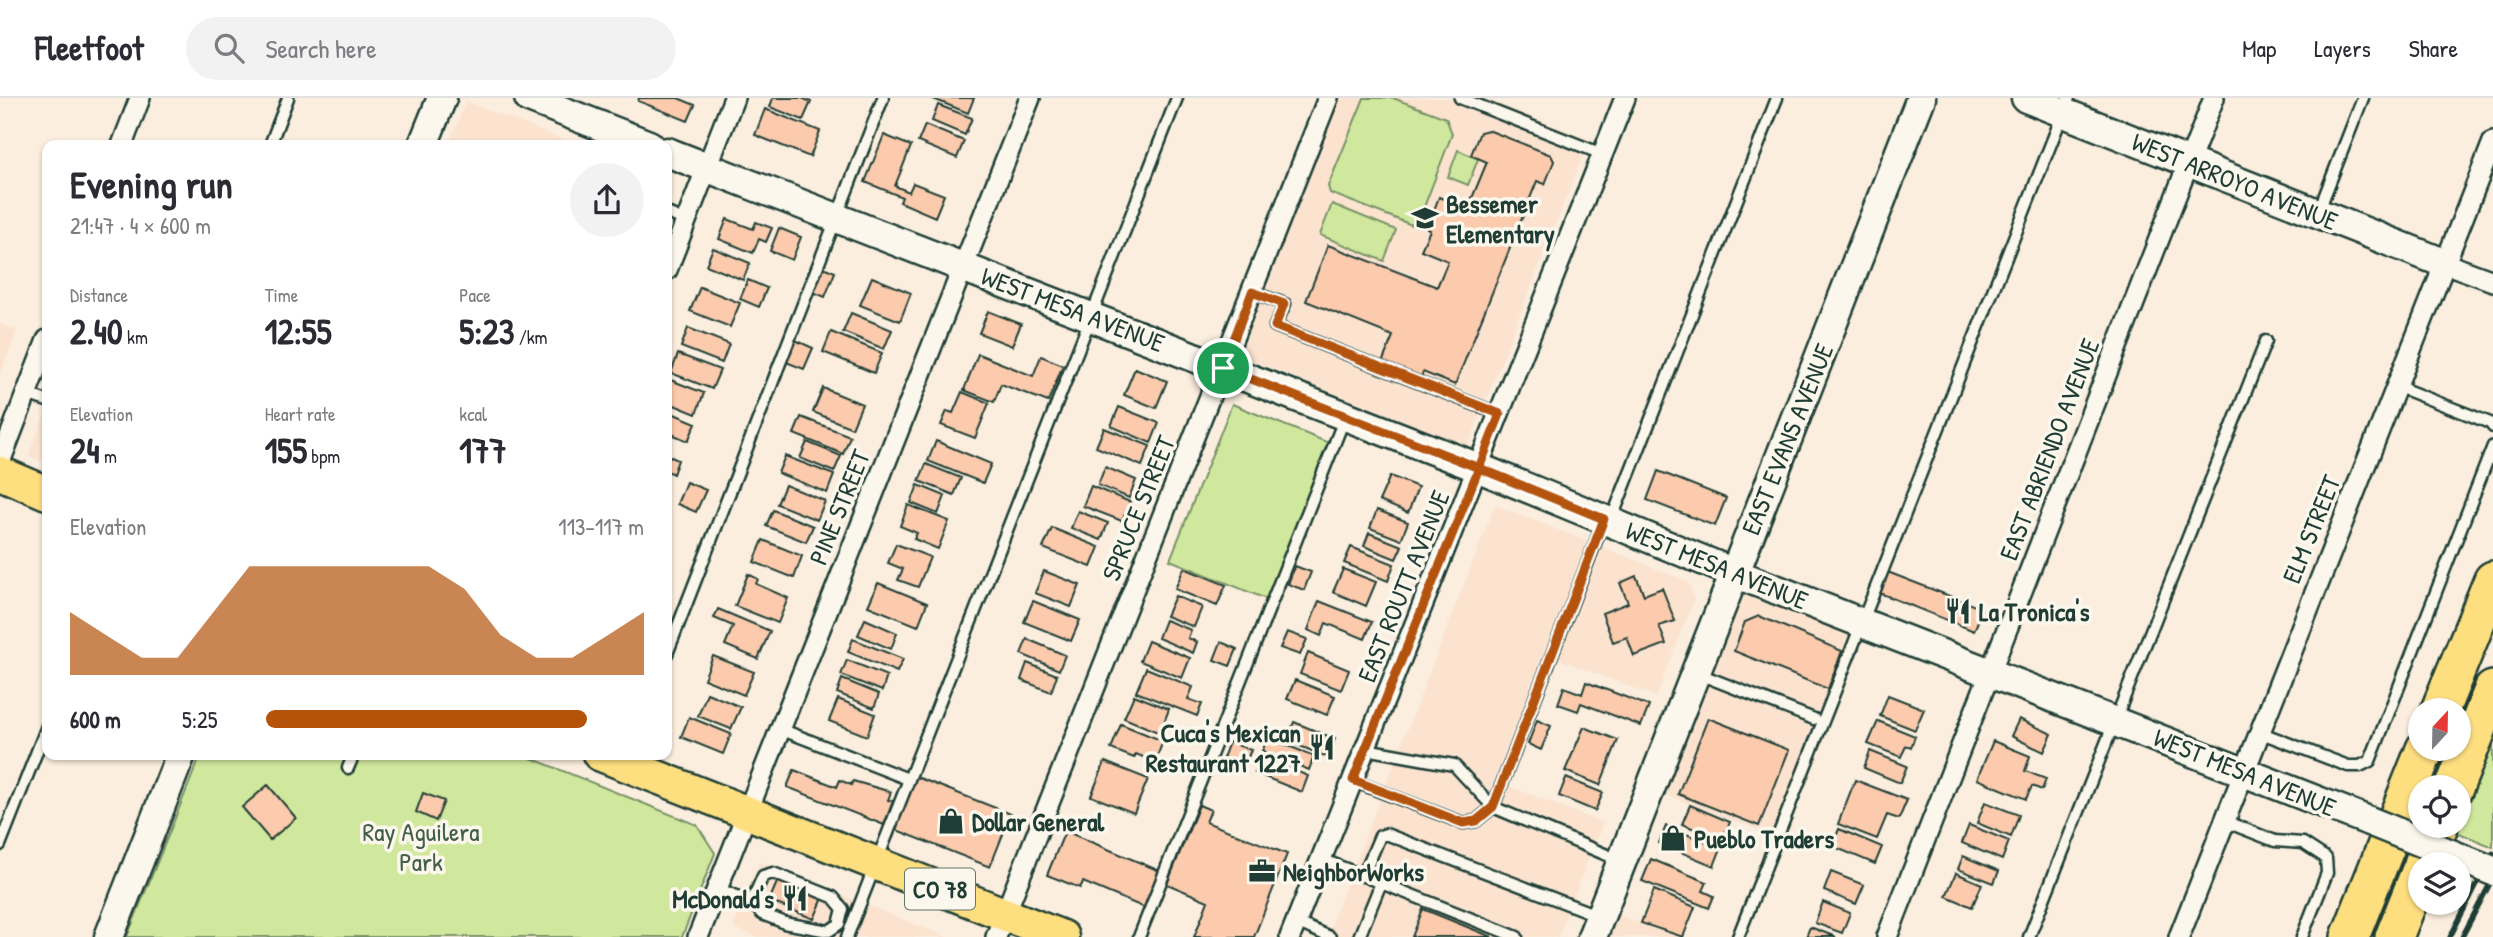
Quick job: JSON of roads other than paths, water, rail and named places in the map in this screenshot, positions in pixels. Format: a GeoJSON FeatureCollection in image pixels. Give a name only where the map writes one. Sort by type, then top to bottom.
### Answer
{"type":"FeatureCollection","features":[{"type":"Feature","properties":{"kind":"highway"},"geometry":{"type":"LineString","coordinates":[[2445,698],[2493,580]]}},
{"type":"Feature","properties":{"kind":"highway"},"geometry":{"type":"LineString","coordinates":[[2459,775],[2493,690]]}},
{"type":"Feature","properties":{"kind":"highway"},"geometry":{"type":"LineString","coordinates":[[2350,937],[2420,761]]}},
{"type":"Feature","properties":{"kind":"highway"},"geometry":{"type":"LineString","coordinates":[[2394,937],[2408,902]]}},
{"type":"Feature","properties":{"kind":"main road"},"geometry":{"type":"LineString","coordinates":[[1,473],[42,487]]}},
{"type":"Feature","properties":{"kind":"main road","name":"CO 78"},"geometry":{"type":"LineString","coordinates":[[622,760],[876,863],[1001,926],[1062,937]]}},
{"type":"Feature","properties":{"kind":"street"},"geometry":{"type":"LineString","coordinates":[[124,140],[140,98]]}},
{"type":"Feature","properties":{"kind":"street"},"geometry":{"type":"LineString","coordinates":[[425,140],[442,98]]}},
{"type":"Feature","properties":{"kind":"street"},"geometry":{"type":"LineString","coordinates":[[528,98],[578,112],[638,140]]}},
{"type":"Feature","properties":{"kind":"street"},"geometry":{"type":"LineString","coordinates":[[672,257],[734,98]]}},
{"type":"Feature","properties":{"kind":"street","name":"PINE STREET"},"geometry":{"type":"LineString","coordinates":[[698,937],[1030,98]]}},
{"type":"Feature","properties":{"kind":"street","name":"SPRUCE STREET"},"geometry":{"type":"LineString","coordinates":[[1001,926],[1328,98]]}},
{"type":"Feature","properties":{"kind":"street","name":"EAST ROUTT AVENUE"},"geometry":{"type":"LineString","coordinates":[[1293,930],[1625,98]]}},
{"type":"Feature","properties":{"kind":"street","name":"EAST EVANS AVENUE"},"geometry":{"type":"LineString","coordinates":[[1596,927],[1921,98]]}},
{"type":"Feature","properties":{"kind":"street","name":"WEST ARROYO AVENUE"},"geometry":{"type":"LineString","coordinates":[[2026,98],[2066,105],[2188,162],[2444,263]]}},
{"type":"Feature","properties":{"kind":"street","name":"EAST ABRIENDO AVENUE"},"geometry":{"type":"LineString","coordinates":[[1887,937],[2214,98]]}},
{"type":"Feature","properties":{"kind":"street","name":"ELM STREET"},"geometry":{"type":"LineString","coordinates":[[2179,937],[2493,142]]}},
{"type":"Feature","properties":{"kind":"street","name":"WEST MESA AVENUE"},"geometry":{"type":"LineString","coordinates":[[672,154],[1479,468],[1734,573],[2493,871]]}},
{"type":"Feature","properties":{"kind":"street"},"geometry":{"type":"LineString","coordinates":[[2444,263],[2493,281]]}},
{"type":"Feature","properties":{"kind":"street"},"geometry":{"type":"LineString","coordinates":[[1,473],[42,353]]}},
{"type":"Feature","properties":{"kind":"street"},"geometry":{"type":"LineString","coordinates":[[109,937],[179,760]]}},
{"type":"Feature","properties":{"kind":"lane"},"geometry":{"type":"LineString","coordinates":[[272,140],[288,98]]}},
{"type":"Feature","properties":{"kind":"lane"},"geometry":{"type":"LineString","coordinates":[[672,641],[883,98]]}},
{"type":"Feature","properties":{"kind":"lane"},"geometry":{"type":"LineString","coordinates":[[846,937],[1177,98]]}},
{"type":"Feature","properties":{"kind":"lane"},"geometry":{"type":"LineString","coordinates":[[1353,780],[1463,823],[1476,821],[1493,807],[1777,98]]}},
{"type":"Feature","properties":{"kind":"lane"},"geometry":{"type":"LineString","coordinates":[[2318,214],[2363,98]]}},
{"type":"Feature","properties":{"kind":"lane"},"geometry":{"type":"LineString","coordinates":[[1467,99],[1602,154]]}},
{"type":"Feature","properties":{"kind":"lane"},"geometry":{"type":"LineString","coordinates":[[1738,937],[2066,105]]}},
{"type":"Feature","properties":{"kind":"lane"},"geometry":{"type":"LineString","coordinates":[[672,216],[686,221]]}},
{"type":"Feature","properties":{"kind":"lane"},"geometry":{"type":"LineString","coordinates":[[1252,292],[1284,304],[1275,326],[1500,414]]}},
{"type":"Feature","properties":{"kind":"lane"},"geometry":{"type":"LineString","coordinates":[[2029,937],[2266,341]]}},
{"type":"Feature","properties":{"kind":"lane"},"geometry":{"type":"LineString","coordinates":[[2396,386],[2490,423],[2493,427]]}},
{"type":"Feature","properties":{"kind":"lane"},"geometry":{"type":"LineString","coordinates":[[26,394],[42,399]]}},
{"type":"Feature","properties":{"kind":"lane"},"geometry":{"type":"LineString","coordinates":[[1139,937],[1345,416]]}},
{"type":"Feature","properties":{"kind":"lane"},"geometry":{"type":"LineString","coordinates":[[2259,732],[2348,766],[2360,766],[2370,761],[2493,446]]}},
{"type":"Feature","properties":{"kind":"lane"},"geometry":{"type":"LineString","coordinates":[[1695,673],[1814,719]]}},
{"type":"Feature","properties":{"kind":"lane"},"geometry":{"type":"LineString","coordinates":[[779,729],[908,779]]}},
{"type":"Feature","properties":{"kind":"lane"},"geometry":{"type":"LineString","coordinates":[[0,845],[42,739]]}},
{"type":"Feature","properties":{"kind":"lane"},"geometry":{"type":"LineString","coordinates":[[1366,749],[1454,765],[1493,807],[1621,861]]}},
{"type":"Feature","properties":{"kind":"lane"},"geometry":{"type":"LineString","coordinates":[[348,768],[351,760]]}},
{"type":"Feature","properties":{"kind":"lane"},"geometry":{"type":"LineString","coordinates":[[2224,821],[2275,841],[2303,844],[2326,858],[2327,873],[2302,937]]}},
{"type":"Feature","properties":{"kind":"lane"},"geometry":{"type":"LineString","coordinates":[[1363,876],[1380,836],[1386,834],[1596,927]]}},
{"type":"Feature","properties":{"kind":"lane"},"geometry":{"type":"LineString","coordinates":[[1321,859],[1517,937]]}},
{"type":"Feature","properties":{"kind":"lane"},"geometry":{"type":"LineString","coordinates":[[751,903],[763,876],[773,873],[834,897],[843,909],[839,924],[829,931],[784,923]]}},
{"type":"Feature","properties":{"kind":"lane"},"geometry":{"type":"LineString","coordinates":[[1359,937],[1381,883]]}},
{"type":"Feature","properties":{"kind":"lane"},"geometry":{"type":"LineString","coordinates":[[717,888],[751,903],[762,914],[820,937]]}},
{"type":"Feature","properties":{"kind":"lane"},"geometry":{"type":"LineString","coordinates":[[1293,930],[1330,937]]}},
{"type":"Feature","properties":{"kind":"railway"},"geometry":{"type":"LineString","coordinates":[[2450,937],[2493,853]]}},
{"type":"Feature","properties":{"kind":"railway"},"geometry":{"type":"LineString","coordinates":[[2462,937],[2493,878]]}},
{"type":"Feature","properties":{"kind":"place","name":"Bessemer Elementary"},"geometry":{"type":"Point","coordinates":[1425,218]}},
{"type":"Feature","properties":{"kind":"place","name":"La Tronica's"},"geometry":{"type":"Point","coordinates":[1958,611]}},
{"type":"Feature","properties":{"kind":"place","name":"Cuca's Mexican Restaurant 1227"},"geometry":{"type":"Point","coordinates":[1322,747]}},
{"type":"Feature","properties":{"kind":"place","name":"Dollar General"},"geometry":{"type":"Point","coordinates":[951,821]}},
{"type":"Feature","properties":{"kind":"place","name":"Pueblo Traders"},"geometry":{"type":"Point","coordinates":[1673,838]}},
{"type":"Feature","properties":{"kind":"place","name":"NeighborWorks"},"geometry":{"type":"Point","coordinates":[1262,871]}},
{"type":"Feature","properties":{"kind":"place","name":"McDonald's"},"geometry":{"type":"Point","coordinates":[795,898]}},
{"type":"Feature","properties":{"kind":"park label","name":"Ray Aguilera Park"},"geometry":{"type":"Point","coordinates":[421,846]}}]}
